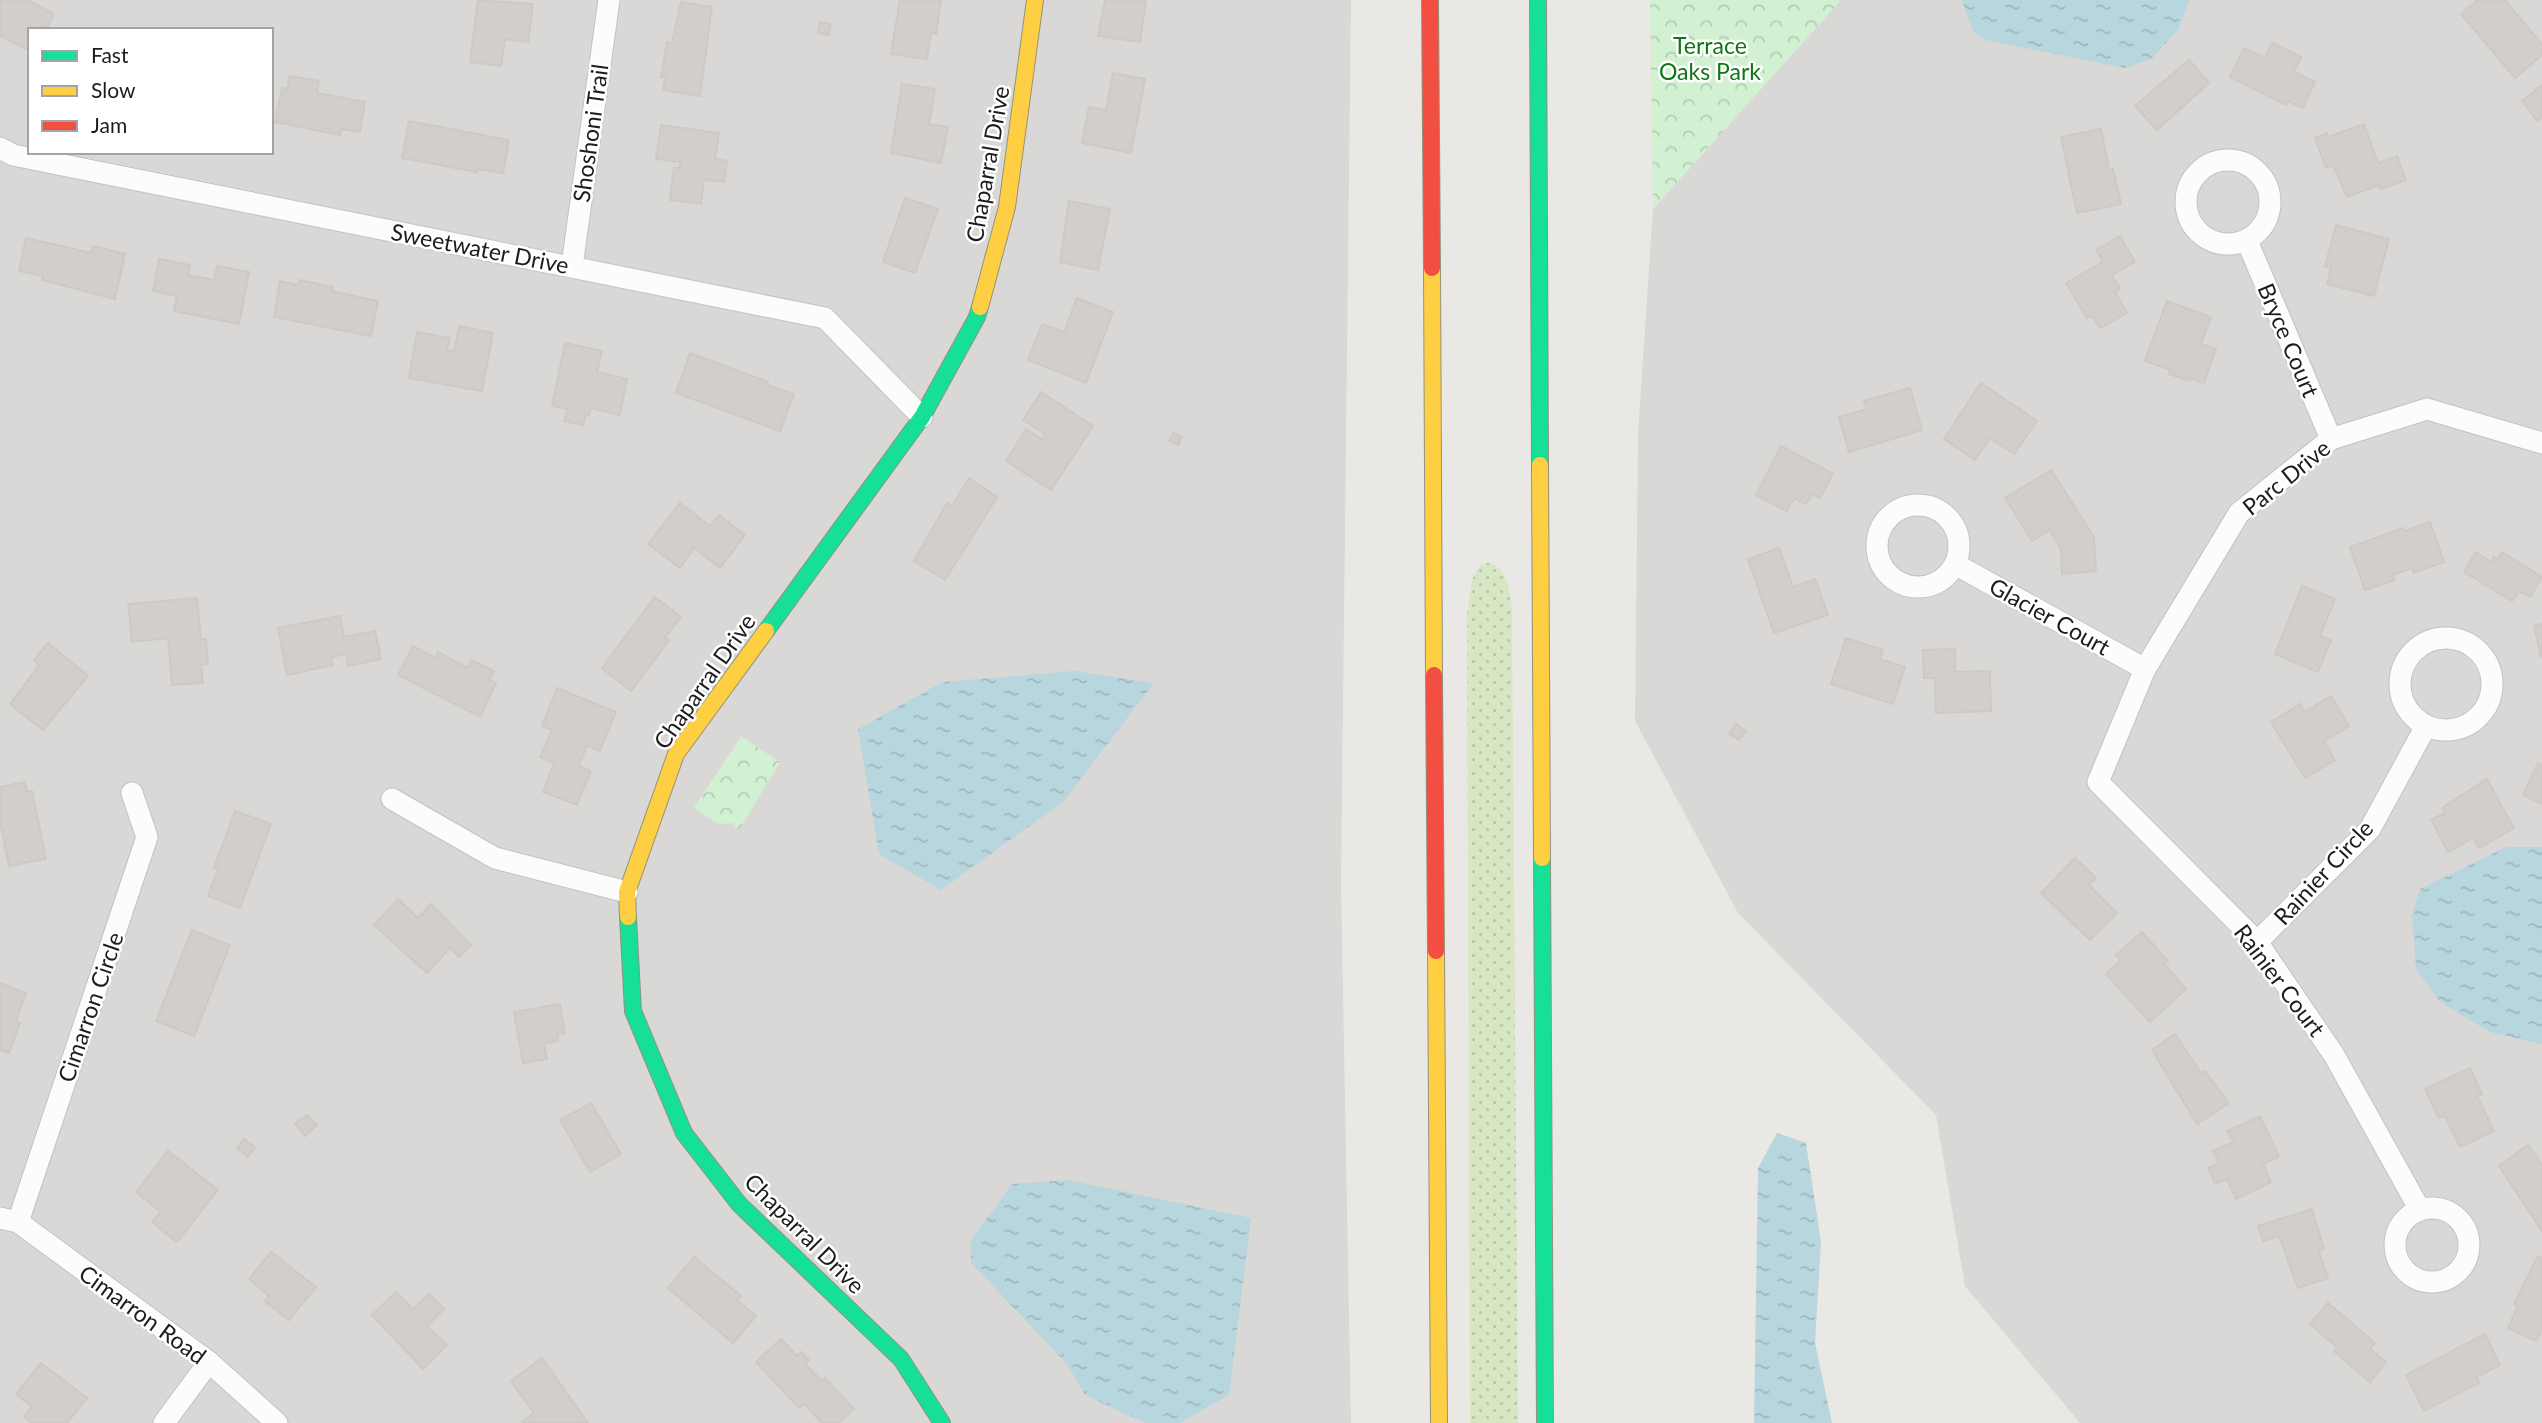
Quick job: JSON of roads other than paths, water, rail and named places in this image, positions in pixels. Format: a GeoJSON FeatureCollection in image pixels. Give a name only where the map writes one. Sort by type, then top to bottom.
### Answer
{"type":"FeatureCollection","features":[{"type":"Feature","properties":{"kind":"main road","name":"Chaparral Drive"},"geometry":{"type":"LineString","coordinates":[[942,1423],[901,1359],[739,1204],[684,1133],[633,1011],[627,892],[676,754],[922,417],[977,317],[1007,207],[1035,0]]}},
{"type":"Feature","properties":{"kind":"main road"},"geometry":{"type":"LineString","coordinates":[[1430,0],[1439,1423]]}},
{"type":"Feature","properties":{"kind":"main road"},"geometry":{"type":"LineString","coordinates":[[1538,0],[1545,1423]]}},
{"type":"Feature","properties":{"kind":"street","name":"Shoshoni Trail"},"geometry":{"type":"LineString","coordinates":[[572,266],[609,0]]}},
{"type":"Feature","properties":{"kind":"street","name":"Sweetwater Drive"},"geometry":{"type":"LineString","coordinates":[[0,148],[13,155],[825,318],[922,417]]}},
{"type":"Feature","properties":{"kind":"street"},"geometry":{"type":"LineString","coordinates":[[2225,160],[2242,162],[2256,170],[2266,184],[2271,200],[2268,216],[2260,231],[2247,241],[2231,245],[2214,243],[2200,235],[2190,221],[2185,205],[2188,188],[2196,174],[2209,164],[2225,160]]}},
{"type":"Feature","properties":{"kind":"street","name":"Bryce Court"},"geometry":{"type":"LineString","coordinates":[[2247,241],[2331,439]]}},
{"type":"Feature","properties":{"kind":"street","name":"Parc Drive"},"geometry":{"type":"LineString","coordinates":[[2098,782],[2145,668],[2239,513],[2331,439],[2427,409],[2542,443]]}},
{"type":"Feature","properties":{"kind":"street","name":"Glacier Court"},"geometry":{"type":"LineString","coordinates":[[1955,564],[2145,668]]}},
{"type":"Feature","properties":{"kind":"street"},"geometry":{"type":"LineString","coordinates":[[2449,638],[2466,642],[2481,653],[2490,669],[2493,687],[2488,705],[2477,719],[2462,728],[2444,731],[2426,726],[2412,716],[2402,700],[2400,682],[2404,664],[2415,650],[2431,640],[2449,638]]}},
{"type":"Feature","properties":{"kind":"street","name":"Rainier Circle"},"geometry":{"type":"LineString","coordinates":[[2257,942],[2370,829],[2426,726]]}},
{"type":"Feature","properties":{"kind":"street","name":"Rainier Court"},"geometry":{"type":"LineString","coordinates":[[2098,782],[2257,942],[2334,1055],[2420,1210]]}},
{"type":"Feature","properties":{"kind":"street","name":"Cimarron Circle"},"geometry":{"type":"LineString","coordinates":[[9,1220],[147,837],[132,793]]}},
{"type":"Feature","properties":{"kind":"street"},"geometry":{"type":"LineString","coordinates":[[392,799],[495,859],[627,892]]}},
{"type":"Feature","properties":{"kind":"street","name":"Cimarron Road"},"geometry":{"type":"LineString","coordinates":[[9,1220],[209,1362],[277,1423]]}},
{"type":"Feature","properties":{"kind":"street"},"geometry":{"type":"LineString","coordinates":[[164,1423],[209,1362]]}},
{"type":"Feature","properties":{"kind":"water"},"geometry":{"type":"Polygon","coordinates":[[[1962,0],[2189,0],[2179,29],[2151,59],[2125,68],[1986,40],[1973,31],[1962,0]]]}},
{"type":"Feature","properties":{"kind":"water"},"geometry":{"type":"Polygon","coordinates":[[[1074,671],[1154,683],[1064,801],[941,890],[879,854],[858,729],[942,682],[1074,671]]]}},
{"type":"Feature","properties":{"kind":"water"},"geometry":{"type":"Polygon","coordinates":[[[2506,847],[2542,847],[2542,1044],[2490,1032],[2440,1002],[2416,969],[2412,915],[2420,889],[2506,847]]]}},
{"type":"Feature","properties":{"kind":"water"},"geometry":{"type":"Polygon","coordinates":[[[1777,1133],[1806,1143],[1821,1242],[1815,1343],[1832,1423],[1754,1423],[1758,1168],[1777,1133]]]}},
{"type":"Feature","properties":{"kind":"water"},"geometry":{"type":"Polygon","coordinates":[[[1068,1180],[1251,1218],[1229,1395],[1180,1423],[1145,1423],[1085,1395],[1067,1364],[971,1263],[971,1240],[1012,1184],[1068,1180]]]}},
{"type":"Feature","properties":{"kind":"park label","name":"Terrace Oaks Park"},"geometry":{"type":"Point","coordinates":[1710,58]}}]}
